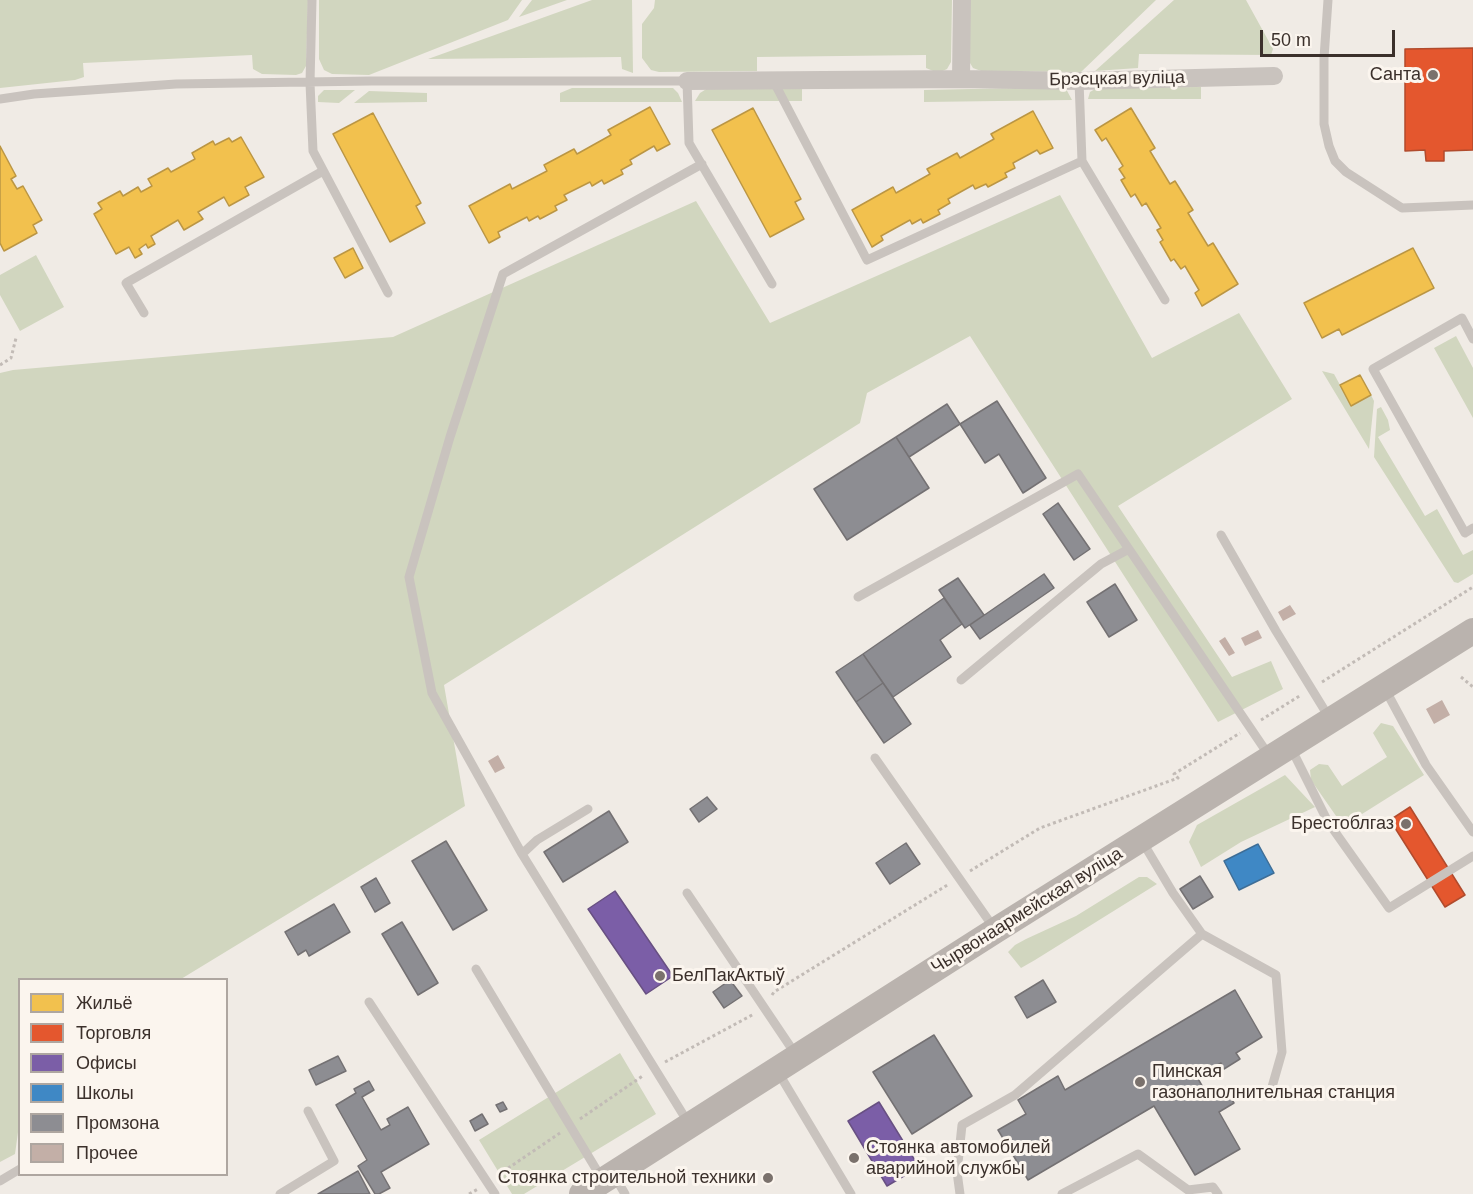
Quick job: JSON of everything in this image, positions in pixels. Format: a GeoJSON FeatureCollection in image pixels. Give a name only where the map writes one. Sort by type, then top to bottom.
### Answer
{"type":"FeatureCollection","features":[{"type":"Feature","properties":{"kind":"street"},"geometry":{"type":"LineString","coordinates":[[961,79],[962,0]]}},
{"type":"Feature","properties":{"kind":"street","name":"Брэсцкая вуліца"},"geometry":{"type":"LineString","coordinates":[[687,81],[961,79],[1079,81],[1274,76]]}},
{"type":"Feature","properties":{"kind":"street","name":"Чырвонаармейская вуліца"},"geometry":{"type":"LineString","coordinates":[[606,1186],[691,1126],[996,930],[1473,631]]}},
{"type":"Feature","properties":{"kind":"lane"},"geometry":{"type":"LineString","coordinates":[[312,0],[310,83],[313,151],[388,293]]}},
{"type":"Feature","properties":{"kind":"lane"},"geometry":{"type":"LineString","coordinates":[[1328,0],[1324,58],[1324,124],[1335,161],[1346,172],[1402,208],[1473,205]]}},
{"type":"Feature","properties":{"kind":"lane"},"geometry":{"type":"LineString","coordinates":[[0,99],[34,94],[176,84],[687,81],[689,143],[772,284]]}},
{"type":"Feature","properties":{"kind":"lane"},"geometry":{"type":"LineString","coordinates":[[774,81],[867,261],[1082,161]]}},
{"type":"Feature","properties":{"kind":"lane"},"geometry":{"type":"LineString","coordinates":[[1079,81],[1082,161],[1166,300]]}},
{"type":"Feature","properties":{"kind":"lane"},"geometry":{"type":"LineString","coordinates":[[691,1126],[522,854],[432,693],[409,577],[450,437],[502,274],[702,164]]}},
{"type":"Feature","properties":{"kind":"lane"},"geometry":{"type":"LineString","coordinates":[[144,313],[126,283],[323,171]]}},
{"type":"Feature","properties":{"kind":"lane"},"geometry":{"type":"LineString","coordinates":[[1473,339],[1462,318],[1373,369],[1465,532],[1473,528]]}},
{"type":"Feature","properties":{"kind":"lane"},"geometry":{"type":"LineString","coordinates":[[858,597],[1078,474],[1129,549],[1280,752],[1389,908],[1473,856]]}},
{"type":"Feature","properties":{"kind":"lane"},"geometry":{"type":"LineString","coordinates":[[1221,535],[1330,719]]}},
{"type":"Feature","properties":{"kind":"lane"},"geometry":{"type":"LineString","coordinates":[[961,680],[1101,564],[1129,549]]}},
{"type":"Feature","properties":{"kind":"lane"},"geometry":{"type":"LineString","coordinates":[[1383,686],[1426,765],[1473,832]]}},
{"type":"Feature","properties":{"kind":"lane"},"geometry":{"type":"LineString","coordinates":[[875,758],[996,930]]}},
{"type":"Feature","properties":{"kind":"lane"},"geometry":{"type":"LineString","coordinates":[[522,854],[537,840],[588,809]]}},
{"type":"Feature","properties":{"kind":"lane"},"geometry":{"type":"LineString","coordinates":[[1141,838],[1173,893],[1202,934],[1276,975],[1282,1052],[1272,1087]]}},
{"type":"Feature","properties":{"kind":"lane"},"geometry":{"type":"LineString","coordinates":[[687,894],[764,1008],[787,1064],[851,1194]]}},
{"type":"Feature","properties":{"kind":"lane"},"geometry":{"type":"LineString","coordinates":[[960,1194],[957,1172],[962,1125],[1015,1095],[1202,934]]}},
{"type":"Feature","properties":{"kind":"lane"},"geometry":{"type":"LineString","coordinates":[[476,969],[606,1186]]}},
{"type":"Feature","properties":{"kind":"lane"},"geometry":{"type":"LineString","coordinates":[[369,1002],[495,1194]]}},
{"type":"Feature","properties":{"kind":"lane"},"geometry":{"type":"LineString","coordinates":[[280,1194],[334,1161],[308,1111]]}},
{"type":"Feature","properties":{"kind":"lane"},"geometry":{"type":"LineString","coordinates":[[1062,1194],[1138,1154],[1188,1190],[1213,1187],[1218,1194]]}},
{"type":"Feature","properties":{"kind":"lane"},"geometry":{"type":"LineString","coordinates":[[0,1181],[18,1170]]}},
{"type":"Feature","properties":{"kind":"path"},"geometry":{"type":"LineString","coordinates":[[0,365],[11,358],[16,338]]}},
{"type":"Feature","properties":{"kind":"path"},"geometry":{"type":"LineString","coordinates":[[1461,676],[1473,687]]}},
{"type":"Feature","properties":{"kind":"path"},"geometry":{"type":"LineString","coordinates":[[654,1068],[764,1008],[774,992],[1040,828],[1178,778]]}},
{"type":"Feature","properties":{"kind":"green space"},"geometry":{"type":"Polygon","coordinates":[[[0,0],[308,0],[306,66],[302,73],[296,75],[262,74],[253,69],[252,55],[83,63],[84,77],[75,80],[0,88],[0,0]]]}},
{"type":"Feature","properties":{"kind":"green space"},"geometry":{"type":"Polygon","coordinates":[[[319,0],[522,0],[508,20],[369,75],[332,74],[324,70],[319,59],[319,0]]]}},
{"type":"Feature","properties":{"kind":"green space"},"geometry":{"type":"Polygon","coordinates":[[[532,0],[567,0],[519,17],[532,0]]]}},
{"type":"Feature","properties":{"kind":"green space"},"geometry":{"type":"Polygon","coordinates":[[[592,0],[632,0],[633,73],[622,69],[621,57],[428,59],[592,0]]]}},
{"type":"Feature","properties":{"kind":"green space"},"geometry":{"type":"Polygon","coordinates":[[[655,0],[952,0],[951,62],[947,69],[938,73],[926,68],[926,55],[757,57],[757,71],[659,72],[651,70],[642,58],[642,24],[654,8],[655,0]]]}},
{"type":"Feature","properties":{"kind":"green space"},"geometry":{"type":"Polygon","coordinates":[[[967,0],[1156,0],[1081,72],[981,71],[973,68],[967,58],[967,0]]]}},
{"type":"Feature","properties":{"kind":"green space"},"geometry":{"type":"Polygon","coordinates":[[[1174,0],[1246,0],[1273,49],[1271,55],[1139,54],[1138,68],[1095,71],[1174,0]]]}},
{"type":"Feature","properties":{"kind":"green space"},"geometry":{"type":"Polygon","coordinates":[[[1065,87],[1072,100],[924,102],[924,90],[1065,87]]]}},
{"type":"Feature","properties":{"kind":"green space"},"geometry":{"type":"Polygon","coordinates":[[[1201,87],[1201,99],[1088,99],[1090,92],[1097,88],[1201,87]]]}},
{"type":"Feature","properties":{"kind":"green space"},"geometry":{"type":"Polygon","coordinates":[[[572,88],[673,88],[682,102],[560,102],[560,93],[572,88]]]}},
{"type":"Feature","properties":{"kind":"green space"},"geometry":{"type":"Polygon","coordinates":[[[708,88],[802,89],[802,101],[695,101],[700,93],[708,88]]]}},
{"type":"Feature","properties":{"kind":"green space"},"geometry":{"type":"Polygon","coordinates":[[[324,90],[355,90],[339,103],[318,102],[318,96],[324,90]]]}},
{"type":"Feature","properties":{"kind":"green space"},"geometry":{"type":"Polygon","coordinates":[[[369,91],[427,93],[427,102],[354,103],[369,91]]]}},
{"type":"Feature","properties":{"kind":"green space"},"geometry":{"type":"Polygon","coordinates":[[[1060,195],[1152,358],[1239,313],[1292,399],[1118,506],[1232,677],[1271,661],[1283,689],[1218,722],[970,336],[867,393],[860,423],[444,685],[465,806],[183,978],[18,978],[18,1132],[15,1154],[0,1162],[0,373],[13,370],[393,337],[696,201],[770,323],[1060,195]]]}},
{"type":"Feature","properties":{"kind":"green space"},"geometry":{"type":"Polygon","coordinates":[[[36,255],[64,307],[20,331],[0,295],[0,275],[36,255]]]}},
{"type":"Feature","properties":{"kind":"green space"},"geometry":{"type":"Polygon","coordinates":[[[1456,336],[1473,368],[1473,418],[1434,348],[1456,336]]]}},
{"type":"Feature","properties":{"kind":"green space"},"geometry":{"type":"Polygon","coordinates":[[[1322,371],[1334,374],[1351,405],[1371,395],[1374,401],[1369,449],[1322,371]]]}},
{"type":"Feature","properties":{"kind":"green space"},"geometry":{"type":"Polygon","coordinates":[[[1381,407],[1390,430],[1378,437],[1425,516],[1437,509],[1463,555],[1473,550],[1473,574],[1458,583],[1454,582],[1374,457],[1377,409],[1381,407]]]}},
{"type":"Feature","properties":{"kind":"green space"},"geometry":{"type":"Polygon","coordinates":[[[1381,723],[1393,726],[1424,775],[1343,826],[1311,780],[1310,770],[1319,764],[1328,765],[1342,786],[1387,757],[1373,733],[1381,723]]]}},
{"type":"Feature","properties":{"kind":"green space"},"geometry":{"type":"Polygon","coordinates":[[[1285,775],[1315,807],[1241,842],[1201,867],[1189,842],[1197,825],[1285,775]]]}},
{"type":"Feature","properties":{"kind":"green space"},"geometry":{"type":"Polygon","coordinates":[[[1139,877],[1147,877],[1157,884],[1035,960],[1021,968],[1008,952],[1015,945],[1076,916],[1139,877]]]}},
{"type":"Feature","properties":{"kind":"green space"},"geometry":{"type":"Polygon","coordinates":[[[620,1053],[656,1114],[524,1194],[512,1194],[479,1140],[620,1053]]]}},
{"type":"Feature","properties":{"kind":"building: Жильё"},"geometry":{"type":"Polygon","coordinates":[[[650,107],[670,144],[657,151],[654,146],[630,160],[632,164],[621,170],[623,174],[604,184],[602,180],[592,186],[590,182],[564,195],[567,200],[555,206],[557,210],[540,219],[538,216],[529,221],[527,217],[498,232],[500,237],[489,243],[469,206],[510,184],[512,189],[547,171],[544,165],[574,149],[577,154],[611,135],[608,130],[650,107]]]}},
{"type":"Feature","properties":{"kind":"building: Жильё"},"geometry":{"type":"Polygon","coordinates":[[[753,108],[801,199],[795,202],[804,219],[770,237],[712,130],[753,108]]]}},
{"type":"Feature","properties":{"kind":"building: Жильё"},"geometry":{"type":"Polygon","coordinates":[[[1131,108],[1155,148],[1150,151],[1170,184],[1175,181],[1193,210],[1188,213],[1208,246],[1213,243],[1238,284],[1202,306],[1195,293],[1199,290],[1185,266],[1181,269],[1174,259],[1171,261],[1160,242],[1163,240],[1157,230],[1161,228],[1146,203],[1142,206],[1135,194],[1131,197],[1121,180],[1125,178],[1119,169],[1123,166],[1106,138],[1102,141],[1095,130],[1131,108]]]}},
{"type":"Feature","properties":{"kind":"building: Жильё"},"geometry":{"type":"Polygon","coordinates":[[[1033,111],[1053,148],[1040,154],[1037,150],[1013,163],[1015,168],[1005,173],[1007,177],[988,187],[986,184],[975,189],[973,185],[948,199],[950,203],[938,210],[940,214],[923,223],[921,219],[912,224],[910,220],[881,236],[883,240],[872,247],[852,210],[893,187],[896,193],[930,174],[927,169],[957,153],[960,158],[994,139],[991,134],[1033,111]]]}},
{"type":"Feature","properties":{"kind":"building: Жильё"},"geometry":{"type":"Polygon","coordinates":[[[373,113],[421,203],[416,206],[425,223],[390,242],[333,134],[373,113]]]}},
{"type":"Feature","properties":{"kind":"building: Жильё"},"geometry":{"type":"Polygon","coordinates":[[[241,137],[264,177],[245,187],[249,195],[229,206],[224,197],[198,212],[203,219],[184,230],[178,220],[151,236],[155,244],[148,248],[146,244],[139,249],[142,254],[135,258],[129,247],[116,254],[94,214],[102,209],[98,203],[120,191],[123,196],[138,187],[141,192],[152,186],[148,179],[168,168],[171,172],[195,159],[192,153],[213,141],[215,145],[229,138],[232,142],[241,137]]]}},
{"type":"Feature","properties":{"kind":"building: Жильё"},"geometry":{"type":"Polygon","coordinates":[[[0,146],[16,176],[11,179],[17,189],[23,186],[42,220],[33,225],[37,233],[4,251],[0,243],[0,146]]]}},
{"type":"Feature","properties":{"kind":"building: Жильё"},"geometry":{"type":"Polygon","coordinates":[[[353,248],[363,268],[345,278],[334,258],[353,248]]]}},
{"type":"Feature","properties":{"kind":"building: Жильё"},"geometry":{"type":"Polygon","coordinates":[[[1413,248],[1434,288],[1342,335],[1339,329],[1322,338],[1304,303],[1413,248]]]}},
{"type":"Feature","properties":{"kind":"building: Жильё"},"geometry":{"type":"Polygon","coordinates":[[[1360,375],[1371,395],[1351,406],[1340,385],[1360,375]]]}},
{"type":"Feature","properties":{"kind":"building: Торговля"},"geometry":{"type":"Polygon","coordinates":[[[1473,48],[1473,150],[1444,151],[1444,161],[1426,161],[1425,150],[1405,151],[1405,49],[1473,48]]]}},
{"type":"Feature","properties":{"kind":"building: Торговля"},"geometry":{"type":"Polygon","coordinates":[[[1410,807],[1465,895],[1445,907],[1390,820],[1410,807]]]}},
{"type":"Feature","properties":{"kind":"building: Офисы"},"geometry":{"type":"Polygon","coordinates":[[[615,891],[673,976],[646,994],[588,909],[615,891]]]}},
{"type":"Feature","properties":{"kind":"building: Офисы"},"geometry":{"type":"Polygon","coordinates":[[[879,1102],[919,1167],[887,1186],[848,1121],[879,1102]]]}},
{"type":"Feature","properties":{"kind":"building: Школы"},"geometry":{"type":"Polygon","coordinates":[[[1258,844],[1274,873],[1239,890],[1224,861],[1258,844]]]}},
{"type":"Feature","properties":{"kind":"building: Промзона"},"geometry":{"type":"Polygon","coordinates":[[[997,401],[1046,478],[1023,493],[999,454],[985,463],[960,424],[997,401]]]}},
{"type":"Feature","properties":{"kind":"building: Промзона"},"geometry":{"type":"Polygon","coordinates":[[[947,404],[960,424],[909,457],[896,437],[947,404]]]}},
{"type":"Feature","properties":{"kind":"building: Промзона"},"geometry":{"type":"Polygon","coordinates":[[[896,437],[929,488],[847,540],[814,489],[896,437]]]}},
{"type":"Feature","properties":{"kind":"building: Промзона"},"geometry":{"type":"Polygon","coordinates":[[[1058,503],[1090,549],[1074,560],[1043,514],[1058,503]]]}},
{"type":"Feature","properties":{"kind":"building: Промзона"},"geometry":{"type":"Polygon","coordinates":[[[1044,574],[1054,588],[980,639],[970,625],[1044,574]]]}},
{"type":"Feature","properties":{"kind":"building: Промзона"},"geometry":{"type":"Polygon","coordinates":[[[958,578],[984,615],[965,628],[939,590],[958,578]]]}},
{"type":"Feature","properties":{"kind":"building: Промзона"},"geometry":{"type":"Polygon","coordinates":[[[1115,584],[1137,620],[1109,637],[1087,602],[1115,584]]]}},
{"type":"Feature","properties":{"kind":"building: Промзона"},"geometry":{"type":"Polygon","coordinates":[[[944,598],[962,624],[940,640],[951,657],[893,697],[863,654],[944,598]]]}},
{"type":"Feature","properties":{"kind":"building: Промзона"},"geometry":{"type":"Polygon","coordinates":[[[863,654],[883,683],[856,702],[836,672],[863,654]]]}},
{"type":"Feature","properties":{"kind":"building: Промзона"},"geometry":{"type":"Polygon","coordinates":[[[883,683],[911,724],[884,743],[856,702],[883,683]]]}},
{"type":"Feature","properties":{"kind":"building: Промзона"},"geometry":{"type":"Polygon","coordinates":[[[707,797],[717,809],[699,822],[690,809],[707,797]]]}},
{"type":"Feature","properties":{"kind":"building: Промзона"},"geometry":{"type":"Polygon","coordinates":[[[609,811],[628,842],[563,882],[544,852],[609,811]]]}},
{"type":"Feature","properties":{"kind":"building: Промзона"},"geometry":{"type":"Polygon","coordinates":[[[446,841],[487,910],[453,930],[412,861],[446,841]]]}},
{"type":"Feature","properties":{"kind":"building: Промзона"},"geometry":{"type":"Polygon","coordinates":[[[906,843],[920,864],[890,884],[876,863],[906,843]]]}},
{"type":"Feature","properties":{"kind":"building: Промзона"},"geometry":{"type":"Polygon","coordinates":[[[1200,876],[1213,897],[1193,909],[1180,889],[1200,876]]]}},
{"type":"Feature","properties":{"kind":"building: Промзона"},"geometry":{"type":"Polygon","coordinates":[[[376,878],[390,903],[375,912],[361,887],[376,878]]]}},
{"type":"Feature","properties":{"kind":"building: Промзона"},"geometry":{"type":"Polygon","coordinates":[[[334,904],[350,932],[309,956],[306,950],[298,955],[285,932],[334,904]]]}},
{"type":"Feature","properties":{"kind":"building: Промзона"},"geometry":{"type":"Polygon","coordinates":[[[402,922],[438,983],[418,995],[382,934],[402,922]]]}},
{"type":"Feature","properties":{"kind":"building: Промзона"},"geometry":{"type":"Polygon","coordinates":[[[730,980],[742,996],[724,1008],[713,992],[730,980]]]}},
{"type":"Feature","properties":{"kind":"building: Промзона"},"geometry":{"type":"Polygon","coordinates":[[[1043,980],[1056,1002],[1027,1018],[1015,997],[1043,980]]]}},
{"type":"Feature","properties":{"kind":"building: Промзона","name":"Пинская газонаполнительная станция"},"geometry":{"type":"Polygon","coordinates":[[[1235,990],[1262,1037],[1236,1053],[1240,1059],[1224,1069],[1221,1063],[1197,1077],[1208,1096],[1224,1087],[1234,1103],[1219,1112],[1240,1149],[1195,1175],[1154,1106],[1028,1180],[998,1130],[1026,1114],[1018,1100],[1058,1076],[1065,1090],[1235,990]]]}},
{"type":"Feature","properties":{"kind":"building: Промзона"},"geometry":{"type":"Polygon","coordinates":[[[934,1035],[972,1096],[912,1134],[873,1072],[934,1035]]]}},
{"type":"Feature","properties":{"kind":"building: Промзона"},"geometry":{"type":"Polygon","coordinates":[[[338,1056],[346,1071],[316,1085],[309,1070],[338,1056]]]}},
{"type":"Feature","properties":{"kind":"building: Промзона"},"geometry":{"type":"Polygon","coordinates":[[[369,1081],[374,1090],[362,1097],[381,1130],[390,1125],[387,1119],[408,1107],[429,1144],[381,1172],[390,1188],[379,1194],[375,1194],[358,1166],[367,1160],[336,1105],[356,1093],[354,1089],[369,1081]]]}},
{"type":"Feature","properties":{"kind":"building: Промзона"},"geometry":{"type":"Polygon","coordinates":[[[503,1102],[507,1109],[500,1112],[496,1105],[503,1102]]]}},
{"type":"Feature","properties":{"kind":"building: Промзона"},"geometry":{"type":"Polygon","coordinates":[[[482,1114],[488,1124],[475,1131],[470,1121],[482,1114]]]}},
{"type":"Feature","properties":{"kind":"building: Промзона"},"geometry":{"type":"Polygon","coordinates":[[[358,1171],[370,1194],[318,1194],[358,1171]]]}},
{"type":"Feature","properties":{"kind":"building: Прочее"},"geometry":{"type":"Polygon","coordinates":[[[1290,605],[1296,614],[1283,621],[1278,612],[1290,605]]]}},
{"type":"Feature","properties":{"kind":"building: Прочее"},"geometry":{"type":"Polygon","coordinates":[[[1258,630],[1262,638],[1245,646],[1241,638],[1258,630]]]}},
{"type":"Feature","properties":{"kind":"building: Прочее"},"geometry":{"type":"Polygon","coordinates":[[[1225,637],[1235,653],[1229,656],[1219,641],[1225,637]]]}},
{"type":"Feature","properties":{"kind":"building: Прочее"},"geometry":{"type":"Polygon","coordinates":[[[1442,700],[1450,715],[1434,724],[1426,709],[1442,700]]]}},
{"type":"Feature","properties":{"kind":"building: Прочее"},"geometry":{"type":"Polygon","coordinates":[[[498,755],[505,768],[495,773],[488,761],[498,755]]]}},
{"type":"Feature","properties":{"kind":"place","name":"Санта"},"geometry":{"type":"Point","coordinates":[1433,75]}},
{"type":"Feature","properties":{"kind":"place","name":"Брестоблгаз"},"geometry":{"type":"Point","coordinates":[1406,824]}},
{"type":"Feature","properties":{"kind":"place","name":"БелПакАктыў"},"geometry":{"type":"Point","coordinates":[660,976]}},
{"type":"Feature","properties":{"kind":"place","name":"Пинская газонаполнительная станция"},"geometry":{"type":"Point","coordinates":[1140,1082]}},
{"type":"Feature","properties":{"kind":"place","name":"Стоянка автомобилей аварийной службы"},"geometry":{"type":"Point","coordinates":[854,1158]}},
{"type":"Feature","properties":{"kind":"place","name":"Стоянка строительной техники"},"geometry":{"type":"Point","coordinates":[768,1178]}}]}
